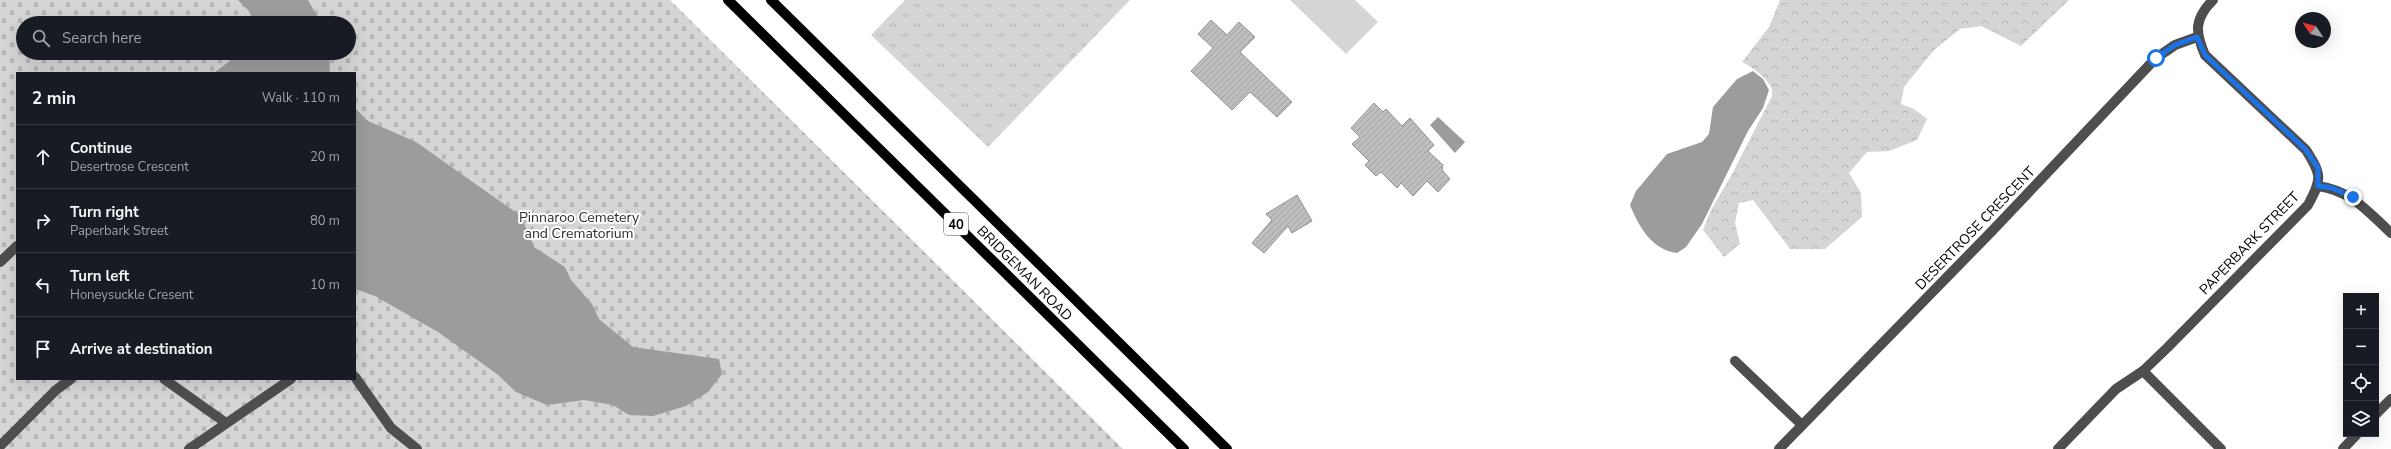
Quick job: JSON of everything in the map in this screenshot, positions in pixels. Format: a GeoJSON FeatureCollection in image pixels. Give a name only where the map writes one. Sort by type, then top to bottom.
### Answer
{"type":"FeatureCollection","features":[{"type":"Feature","properties":{"kind":"main road","name":"BRIDGEMAN ROAD"},"geometry":{"type":"LineString","coordinates":[[728,0],[1184,449]]}},
{"type":"Feature","properties":{"kind":"main road","name":"BRIDGEMAN ROAD"},"geometry":{"type":"LineString","coordinates":[[771,0],[1227,449]]}},
{"type":"Feature","properties":{"kind":"street"},"geometry":{"type":"LineString","coordinates":[[2197,37],[2198,24],[2204,9],[2213,0]]}},
{"type":"Feature","properties":{"kind":"street","name":"PAPERBARK STREET"},"geometry":{"type":"LineString","coordinates":[[2058,449],[2116,389],[2143,371],[2308,205],[2318,186],[2318,168],[2306,150],[2205,55],[2197,37]]}},
{"type":"Feature","properties":{"kind":"street","name":"DESERTROSE CRESCENT"},"geometry":{"type":"LineString","coordinates":[[1779,449],[1987,237],[2156,58],[2175,45],[2197,37]]}},
{"type":"Feature","properties":{"kind":"street"},"geometry":{"type":"LineString","coordinates":[[2318,186],[2332,188],[2353,197],[2391,233]]}},
{"type":"Feature","properties":{"kind":"street"},"geometry":{"type":"LineString","coordinates":[[0,262],[16,247]]}},
{"type":"Feature","properties":{"kind":"street"},"geometry":{"type":"LineString","coordinates":[[1735,361],[1802,425]]}},
{"type":"Feature","properties":{"kind":"street"},"geometry":{"type":"LineString","coordinates":[[2143,371],[2221,449]]}},
{"type":"Feature","properties":{"kind":"street"},"geometry":{"type":"LineString","coordinates":[[356,378],[391,428],[417,449]]}},
{"type":"Feature","properties":{"kind":"street"},"geometry":{"type":"LineString","coordinates":[[0,446],[56,390],[70,380]]}},
{"type":"Feature","properties":{"kind":"street"},"geometry":{"type":"LineString","coordinates":[[165,380],[226,423]]}},
{"type":"Feature","properties":{"kind":"street"},"geometry":{"type":"LineString","coordinates":[[189,449],[290,380]]}},
{"type":"Feature","properties":{"kind":"street"},"geometry":{"type":"LineString","coordinates":[[2379,411],[2391,399]]}},
{"type":"Feature","properties":{"kind":"street"},"geometry":{"type":"LineString","coordinates":[[2343,449],[2354,437]]}},
{"type":"Feature","properties":{"kind":"green space","name":"Pinnaroo Cemetery and Crematorium"},"geometry":{"type":"Polygon","coordinates":[[[0,0],[670,0],[1123,449],[0,449],[0,0]]]}},
{"type":"Feature","properties":{"kind":"green space"},"geometry":{"type":"Polygon","coordinates":[[[905,0],[1130,0],[988,147],[871,35],[905,0]]]}},
{"type":"Feature","properties":{"kind":"green space"},"geometry":{"type":"Polygon","coordinates":[[[1290,0],[1355,0],[1378,22],[1346,54],[1290,0]]]}},
{"type":"Feature","properties":{"kind":"green space"},"geometry":{"type":"Polygon","coordinates":[[[1780,0],[2069,0],[2021,46],[1981,26],[1960,29],[1934,50],[1904,87],[1901,104],[1914,109],[1927,119],[1917,140],[1889,151],[1867,152],[1849,173],[1861,193],[1862,217],[1825,249],[1790,249],[1753,200],[1739,203],[1735,223],[1740,244],[1724,257],[1703,230],[1711,210],[1731,176],[1772,96],[1772,88],[1766,80],[1755,70],[1742,62],[1769,27],[1780,0]]]}},
{"type":"Feature","properties":{"kind":"shaded area"},"geometry":{"type":"Polygon","coordinates":[[[238,0],[308,0],[317,16],[251,16],[248,10],[238,0]]]}},
{"type":"Feature","properties":{"kind":"shaded area"},"geometry":{"type":"Polygon","coordinates":[[[231,60],[329,60],[330,72],[215,72],[231,60]]]}},
{"type":"Feature","properties":{"kind":"shaded area"},"geometry":{"type":"Polygon","coordinates":[[[1753,71],[1763,79],[1769,90],[1763,108],[1748,131],[1702,224],[1686,247],[1677,253],[1660,247],[1642,229],[1630,205],[1636,191],[1667,154],[1702,142],[1709,134],[1713,107],[1737,79],[1753,71]]]}},
{"type":"Feature","properties":{"kind":"shaded area"},"geometry":{"type":"Polygon","coordinates":[[[356,109],[368,121],[416,142],[521,216],[534,247],[565,267],[571,280],[592,304],[599,319],[633,347],[719,359],[722,374],[708,392],[686,406],[653,416],[629,415],[613,405],[584,400],[547,405],[516,392],[497,374],[438,332],[375,296],[356,289],[356,109]]]}},
{"type":"Feature","properties":{"kind":"shaded area"},"geometry":{"type":"Polygon","coordinates":[[[1438,117],[1465,142],[1455,153],[1430,125],[1438,117]]]}},
{"type":"Feature","properties":{"kind":"building"},"geometry":{"type":"Polygon","coordinates":[[[1211,20],[1227,35],[1239,22],[1255,37],[1240,52],[1292,102],[1277,117],[1250,92],[1232,110],[1191,71],[1213,48],[1198,34],[1211,20]]]}},
{"type":"Feature","properties":{"kind":"building"},"geometry":{"type":"Polygon","coordinates":[[[1374,103],[1383,112],[1386,109],[1402,126],[1410,118],[1434,145],[1428,151],[1443,165],[1442,170],[1450,179],[1438,192],[1427,181],[1413,196],[1401,183],[1397,188],[1381,172],[1376,176],[1365,165],[1369,161],[1352,144],[1360,137],[1351,128],[1374,103]]]}},
{"type":"Feature","properties":{"kind":"building"},"geometry":{"type":"Polygon","coordinates":[[[1297,195],[1312,221],[1292,233],[1288,226],[1264,253],[1252,243],[1272,220],[1266,214],[1297,195]]]}},
{"type":"Feature","properties":{"kind":"route"},"geometry":{"type":"LineString","coordinates":[[2156,58],[2175,45],[2197,37],[2205,55],[2306,150],[2318,168],[2318,186],[2332,188],[2353,197]]}}]}
